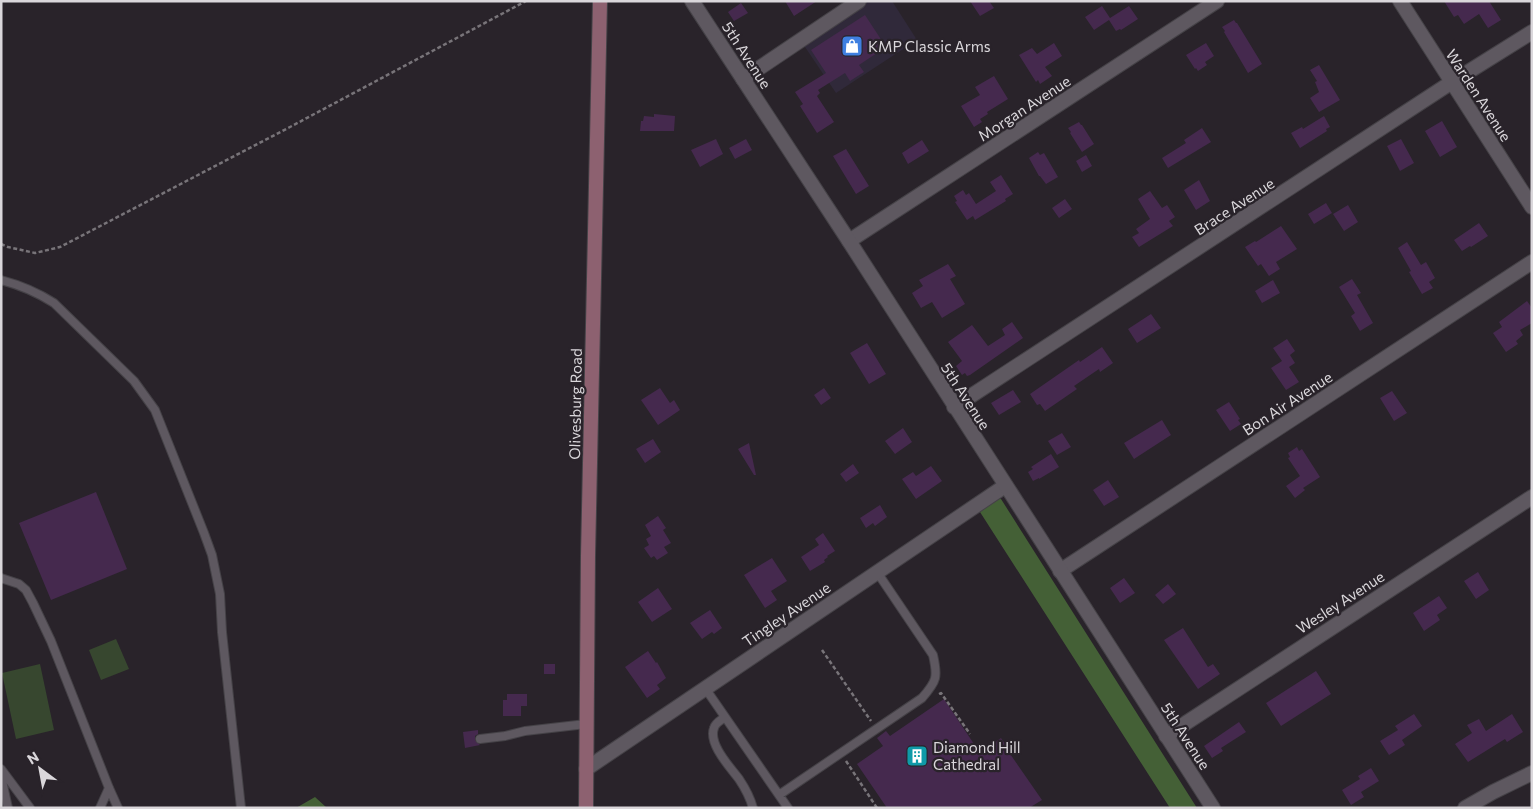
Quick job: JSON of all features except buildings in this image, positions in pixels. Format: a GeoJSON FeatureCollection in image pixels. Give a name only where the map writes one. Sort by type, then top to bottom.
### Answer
{"type":"FeatureCollection","features":[{"type":"Feature","properties":{"kind":"main road","name":"Olivesburg Road"},"geometry":{"type":"LineString","coordinates":[[586,808],[600,1]]}},
{"type":"Feature","properties":{"kind":"street","name":"5th Avenue"},"geometry":{"type":"LineString","coordinates":[[692,1],[1213,808]]}},
{"type":"Feature","properties":{"kind":"street"},"geometry":{"type":"LineString","coordinates":[[743,79],[859,1]]}},
{"type":"Feature","properties":{"kind":"street","name":"Morgan Avenue"},"geometry":{"type":"LineString","coordinates":[[849,242],[1217,1]]}},
{"type":"Feature","properties":{"kind":"street","name":"Warden Avenue"},"geometry":{"type":"LineString","coordinates":[[1400,1],[1532,207]]}},
{"type":"Feature","properties":{"kind":"street","name":"Brace Avenue"},"geometry":{"type":"LineString","coordinates":[[954,407],[1452,82],[1532,32]]}},
{"type":"Feature","properties":{"kind":"street","name":"Bon Air Avenue"},"geometry":{"type":"LineString","coordinates":[[1060,571],[1532,262]]}},
{"type":"Feature","properties":{"kind":"street","name":"Tingley Avenue"},"geometry":{"type":"LineString","coordinates":[[586,769],[1005,486]]}},
{"type":"Feature","properties":{"kind":"street","name":"Wesley Avenue"},"geometry":{"type":"LineString","coordinates":[[1166,736],[1532,497]]}},
{"type":"Feature","properties":{"kind":"street"},"geometry":{"type":"LineString","coordinates":[[1465,808],[1532,773]]}},
{"type":"Feature","properties":{"kind":"lane"},"geometry":{"type":"LineString","coordinates":[[1,280],[26,288],[54,303],[134,381],[155,410],[212,555],[220,594],[222,632],[241,808]]}},
{"type":"Feature","properties":{"kind":"lane"},"geometry":{"type":"LineString","coordinates":[[779,795],[922,698],[934,684],[936,671],[933,655],[877,572]]}},
{"type":"Feature","properties":{"kind":"lane"},"geometry":{"type":"LineString","coordinates":[[1,578],[19,584],[26,590],[33,603],[118,808]]}},
{"type":"Feature","properties":{"kind":"lane"},"geometry":{"type":"LineString","coordinates":[[705,688],[788,808]]}},
{"type":"Feature","properties":{"kind":"lane"},"geometry":{"type":"LineString","coordinates":[[725,717],[714,726],[712,734],[714,743],[747,792],[753,808]]}},
{"type":"Feature","properties":{"kind":"lane"},"geometry":{"type":"LineString","coordinates":[[480,739],[524,731],[586,724]]}},
{"type":"Feature","properties":{"kind":"lane"},"geometry":{"type":"LineString","coordinates":[[1,768],[30,808]]}},
{"type":"Feature","properties":{"kind":"lane"},"geometry":{"type":"LineString","coordinates":[[1,776],[8,808]]}},
{"type":"Feature","properties":{"kind":"lane"},"geometry":{"type":"LineString","coordinates":[[100,808],[109,788]]}},
{"type":"Feature","properties":{"kind":"path"},"geometry":{"type":"LineString","coordinates":[[1,244],[35,253],[60,247],[526,1]]}},
{"type":"Feature","properties":{"kind":"path"},"geometry":{"type":"LineString","coordinates":[[822,650],[876,729]]}},
{"type":"Feature","properties":{"kind":"path"},"geometry":{"type":"LineString","coordinates":[[933,698],[941,692],[970,734]]}},
{"type":"Feature","properties":{"kind":"path"},"geometry":{"type":"LineString","coordinates":[[844,759],[877,808]]}},
{"type":"Feature","properties":{"kind":"shaded area"},"geometry":{"type":"Polygon","coordinates":[[[867,1],[892,1],[917,40],[836,93],[803,44],[867,1]]]}},
{"type":"Feature","properties":{"kind":"green space"},"geometry":{"type":"Polygon","coordinates":[[[995,499],[1001,499],[1197,808],[1170,808],[980,512],[981,509],[995,499]]]}},
{"type":"Feature","properties":{"kind":"green space"},"geometry":{"type":"Polygon","coordinates":[[[116,639],[129,669],[101,680],[89,650],[116,639]]]}},
{"type":"Feature","properties":{"kind":"green space"},"geometry":{"type":"Polygon","coordinates":[[[40,664],[54,730],[16,739],[2,673],[40,664]]]}},
{"type":"Feature","properties":{"kind":"green space"},"geometry":{"type":"Polygon","coordinates":[[[315,797],[327,808],[296,808],[315,797]]]}},
{"type":"Feature","properties":{"kind":"place","name":"KMP Classic Arms"},"geometry":{"type":"Point","coordinates":[852,46]}},
{"type":"Feature","properties":{"kind":"place","name":"Diamond Hill Cathedral"},"geometry":{"type":"Point","coordinates":[917,756]}}]}
